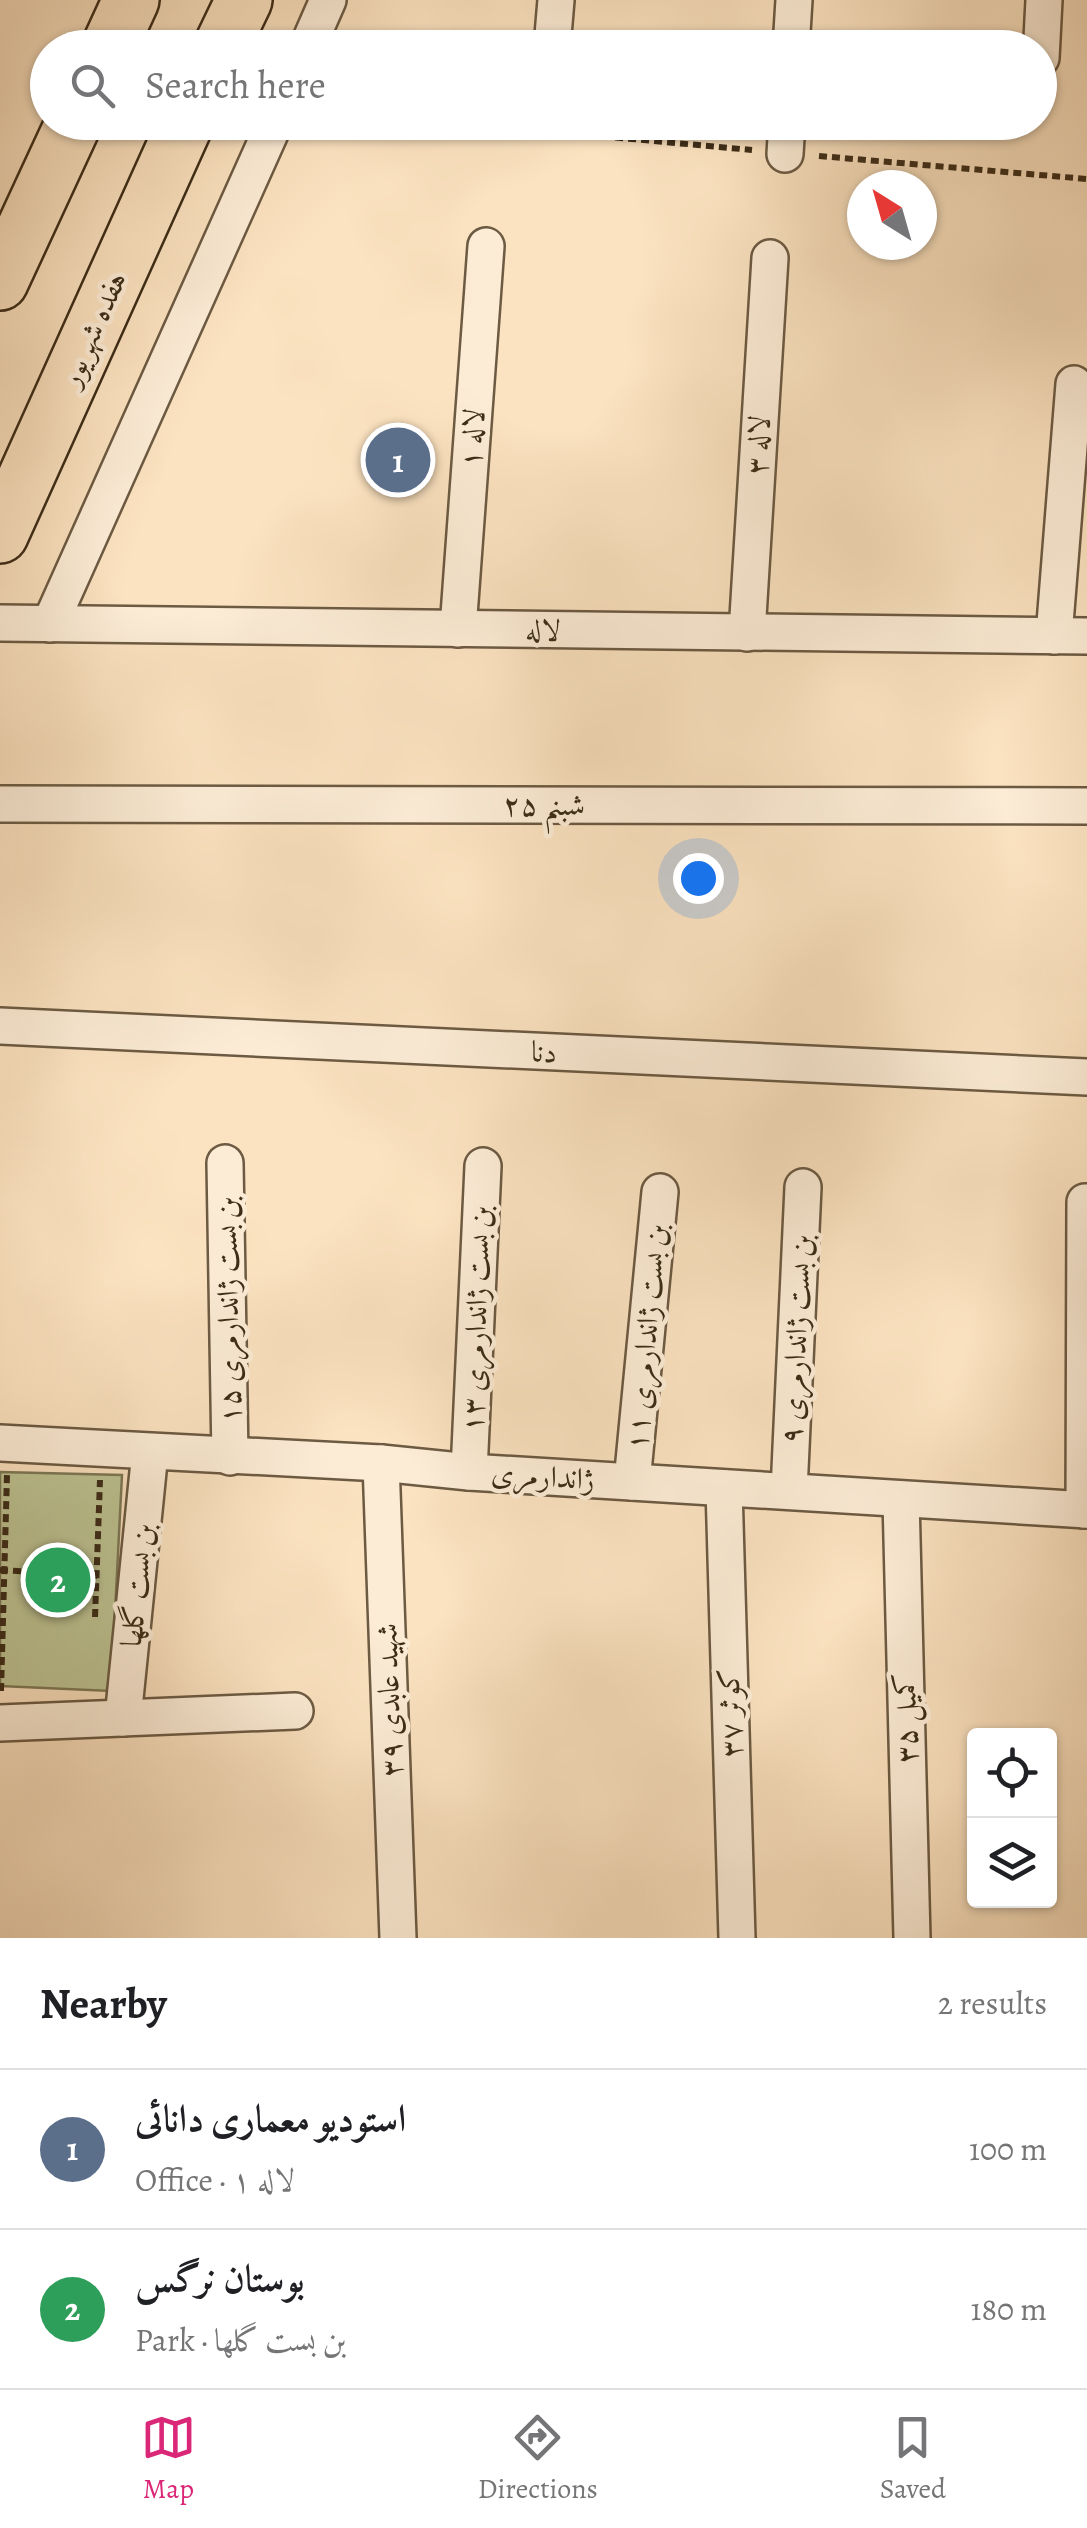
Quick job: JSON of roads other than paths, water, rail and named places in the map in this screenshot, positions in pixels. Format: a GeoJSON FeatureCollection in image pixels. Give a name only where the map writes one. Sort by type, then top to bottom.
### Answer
{"type":"FeatureCollection","features":[{"type":"Feature","properties":{"kind":"main road"},"geometry":{"type":"LineString","coordinates":[[116,30],[130,0]]}},
{"type":"Feature","properties":{"kind":"main road"},"geometry":{"type":"LineString","coordinates":[[230,30],[244,0]]}},
{"type":"Feature","properties":{"kind":"main road"},"geometry":{"type":"LineString","coordinates":[[0,282],[66,140]]}},
{"type":"Feature","properties":{"kind":"main road","name":"هفده شهریور"},"geometry":{"type":"LineString","coordinates":[[0,535],[178,140]]}},
{"type":"Feature","properties":{"kind":"street"},"geometry":{"type":"LineString","coordinates":[[315,30],[328,0]]}},
{"type":"Feature","properties":{"kind":"street"},"geometry":{"type":"LineString","coordinates":[[553,30],[556,0]]}},
{"type":"Feature","properties":{"kind":"street"},"geometry":{"type":"LineString","coordinates":[[792,30],[794,0]]}},
{"type":"Feature","properties":{"kind":"street"},"geometry":{"type":"LineString","coordinates":[[1042,30],[1044,0]]}},
{"type":"Feature","properties":{"kind":"street"},"geometry":{"type":"LineString","coordinates":[[50,624],[266,140]]}},
{"type":"Feature","properties":{"kind":"street","name":"لاله ۱"},"geometry":{"type":"LineString","coordinates":[[458,629],[486,246]]}},
{"type":"Feature","properties":{"kind":"street","name":"لاله ۳"},"geometry":{"type":"LineString","coordinates":[[747,632],[770,258]]}},
{"type":"Feature","properties":{"kind":"street"},"geometry":{"type":"LineString","coordinates":[[1070,636],[1074,384]]}},
{"type":"Feature","properties":{"kind":"street","name":"لاله"},"geometry":{"type":"LineString","coordinates":[[0,624],[1070,636]]}},
{"type":"Feature","properties":{"kind":"street","name":"شبنم ۲۵"},"geometry":{"type":"LineString","coordinates":[[0,804],[1087,806]]}},
{"type":"Feature","properties":{"kind":"street","name":"دنا"},"geometry":{"type":"LineString","coordinates":[[0,1026],[1087,1077]]}},
{"type":"Feature","properties":{"kind":"street","name":"بن بست ژاندارمری ۱۵"},"geometry":{"type":"LineString","coordinates":[[226,1163],[230,1457]]}},
{"type":"Feature","properties":{"kind":"street","name":"بن بست ژاندارمری ۱۳"},"geometry":{"type":"LineString","coordinates":[[470,1472],[483,1166]]}},
{"type":"Feature","properties":{"kind":"street","name":"بن بست ژاندارمری ۹"},"geometry":{"type":"LineString","coordinates":[[789,1492],[804,1187]]}},
{"type":"Feature","properties":{"kind":"street","name":"بن بست ژاندارمری ۱۱"},"geometry":{"type":"LineString","coordinates":[[632,1482],[660,1192]]}},
{"type":"Feature","properties":{"kind":"street"},"geometry":{"type":"LineString","coordinates":[[1085,1510],[1086,1202]]}},
{"type":"Feature","properties":{"kind":"street","name":"ژاندارمری"},"geometry":{"type":"LineString","coordinates":[[4,1443],[381,1462],[470,1472],[1085,1510]]}},
{"type":"Feature","properties":{"kind":"street","name":"بن بست گلها"},"geometry":{"type":"LineString","coordinates":[[122,1718],[150,1452]]}},
{"type":"Feature","properties":{"kind":"street","name":"شهید عابدی ۳۹"},"geometry":{"type":"LineString","coordinates":[[381,1462],[398,1938]]}},
{"type":"Feature","properties":{"kind":"street","name":"کوثر ۳۷"},"geometry":{"type":"LineString","coordinates":[[724,1488],[736,1938]]}},
{"type":"Feature","properties":{"kind":"street","name":"کمیل ۳۵"},"geometry":{"type":"LineString","coordinates":[[901,1498],[912,1938]]}},
{"type":"Feature","properties":{"kind":"street"},"geometry":{"type":"LineString","coordinates":[[0,1723],[295,1712]]}},
{"type":"Feature","properties":{"kind":"place","name":"استودیو معماری دانائی"},"geometry":{"type":"Point","coordinates":[398,460]}},
{"type":"Feature","properties":{"kind":"place","name":"بوستان نرگس"},"geometry":{"type":"Point","coordinates":[58,1580]}}]}
